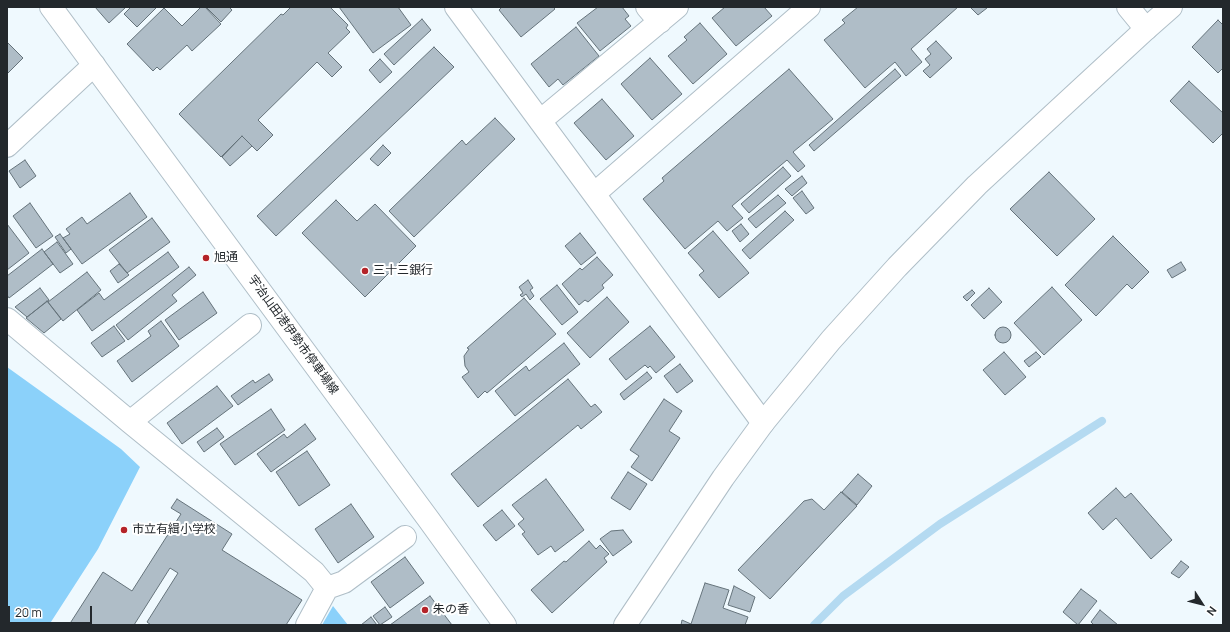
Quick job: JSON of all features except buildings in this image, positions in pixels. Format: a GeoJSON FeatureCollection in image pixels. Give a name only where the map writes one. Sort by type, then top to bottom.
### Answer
{"type":"FeatureCollection","features":[{"type":"Feature","properties":{"kind":"street","name":"宇治山田港伊勢市停車場線"},"geometry":{"type":"LineString","coordinates":[[51,7],[505,625]]}},
{"type":"Feature","properties":{"kind":"street"},"geometry":{"type":"LineString","coordinates":[[456,7],[763,423]]}},
{"type":"Feature","properties":{"kind":"street"},"geometry":{"type":"LineString","coordinates":[[540,121],[653,15],[677,7]]}},
{"type":"Feature","properties":{"kind":"street"},"geometry":{"type":"LineString","coordinates":[[594,194],[809,7]]}},
{"type":"Feature","properties":{"kind":"street"},"geometry":{"type":"LineString","coordinates":[[1128,7],[1146,29]]}},
{"type":"Feature","properties":{"kind":"street"},"geometry":{"type":"LineString","coordinates":[[625,625],[723,478],[763,423],[831,340],[897,266],[977,185],[1171,7]]}},
{"type":"Feature","properties":{"kind":"street"},"geometry":{"type":"LineString","coordinates":[[7,146],[94,65]]}},
{"type":"Feature","properties":{"kind":"street"},"geometry":{"type":"LineString","coordinates":[[7,319],[130,422],[314,572],[327,588]]}},
{"type":"Feature","properties":{"kind":"street"},"geometry":{"type":"LineString","coordinates":[[130,422],[250,325]]}},
{"type":"Feature","properties":{"kind":"street"},"geometry":{"type":"LineString","coordinates":[[307,625],[327,588],[344,582],[405,537]]}},
{"type":"Feature","properties":{"kind":"shaded area"},"geometry":{"type":"Polygon","coordinates":[[[7,367],[121,449],[140,467],[98,549],[49,625],[7,625],[7,367]]]}},
{"type":"Feature","properties":{"kind":"shaded area"},"geometry":{"type":"Polygon","coordinates":[[[333,606],[348,625],[322,625],[333,606]]]}},
{"type":"Feature","properties":{"kind":"waterway"},"geometry":{"type":"LineString","coordinates":[[814,625],[843,596],[940,524],[1102,421]]}},
{"type":"Feature","properties":{"kind":"place","name":"旭通"},"geometry":{"type":"Point","coordinates":[206,258]}},
{"type":"Feature","properties":{"kind":"place","name":"三十三銀行"},"geometry":{"type":"Point","coordinates":[365,271]}},
{"type":"Feature","properties":{"kind":"place","name":"市立有緝小学校"},"geometry":{"type":"Point","coordinates":[124,530]}},
{"type":"Feature","properties":{"kind":"place","name":"朱の香"},"geometry":{"type":"Point","coordinates":[425,610]}}]}
